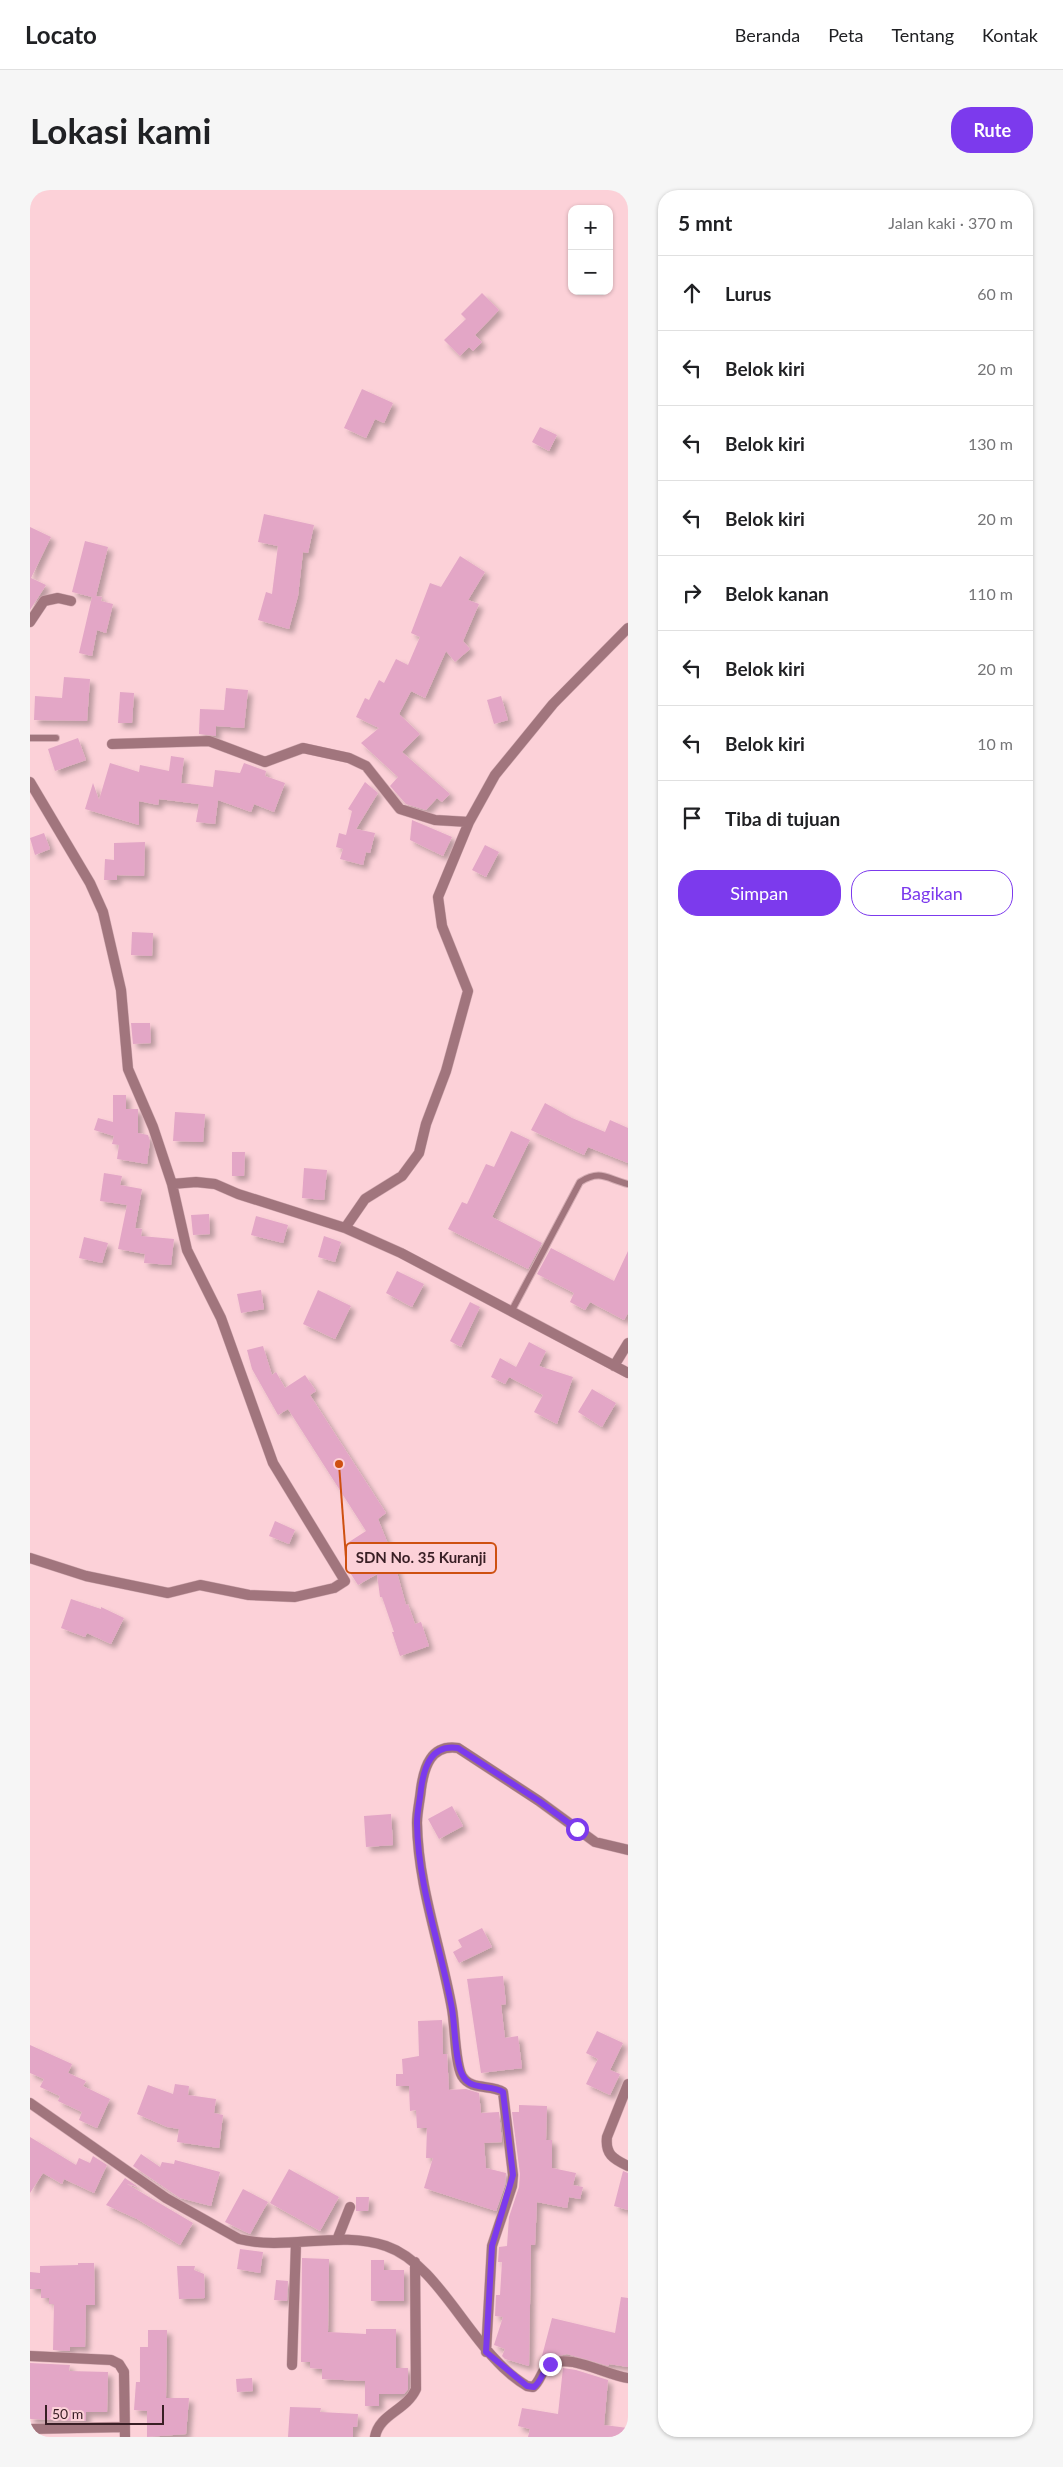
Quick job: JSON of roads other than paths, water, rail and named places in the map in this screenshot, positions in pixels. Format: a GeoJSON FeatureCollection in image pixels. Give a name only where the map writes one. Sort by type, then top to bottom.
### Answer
{"type":"FeatureCollection","features":[{"type":"Feature","properties":{"kind":"street"},"geometry":{"type":"LineString","coordinates":[[30,622],[44,601],[58,598],[71,601]]}},
{"type":"Feature","properties":{"kind":"street"},"geometry":{"type":"LineString","coordinates":[[345,1228],[366,1199],[402,1176],[419,1153],[426,1124],[446,1071],[468,991],[442,926],[438,897],[469,822],[495,775],[547,711],[628,628]]}},
{"type":"Feature","properties":{"kind":"street"},"geometry":{"type":"LineString","coordinates":[[112,744],[209,741],[265,762],[296,748],[311,749],[349,758],[366,766],[400,809],[435,820],[469,822]]}},
{"type":"Feature","properties":{"kind":"street"},"geometry":{"type":"LineString","coordinates":[[30,782],[90,883],[103,912],[121,990],[128,1069],[153,1127],[172,1184],[188,1250],[221,1318],[273,1463],[333,1558],[345,1582],[334,1588],[295,1597],[249,1595],[200,1585],[168,1593],[86,1576],[30,1558]]}},
{"type":"Feature","properties":{"kind":"street"},"geometry":{"type":"LineString","coordinates":[[172,1184],[216,1184],[238,1194],[345,1228],[401,1253],[628,1373]]}},
{"type":"Feature","properties":{"kind":"street"},"geometry":{"type":"LineString","coordinates":[[614,1366],[628,1343]]}},
{"type":"Feature","properties":{"kind":"street"},"geometry":{"type":"LineString","coordinates":[[486,2352],[492,2246],[512,2186],[513,2163],[503,2092],[467,2083],[461,2073],[452,2008],[425,1897],[417,1821],[424,1768],[430,1758],[439,1752],[449,1747],[458,1748],[539,1801],[595,1842],[628,1850]]}},
{"type":"Feature","properties":{"kind":"street"},"geometry":{"type":"LineString","coordinates":[[628,2084],[607,2136],[606,2146],[611,2157],[628,2166]]}},
{"type":"Feature","properties":{"kind":"street"},"geometry":{"type":"LineString","coordinates":[[30,2104],[166,2198],[239,2239],[249,2242],[359,2240],[386,2246],[407,2255],[450,2302],[486,2352],[527,2386],[534,2387],[539,2383],[546,2368],[555,2362],[588,2364],[628,2378]]}},
{"type":"Feature","properties":{"kind":"street"},"geometry":{"type":"LineString","coordinates":[[337,2240],[350,2207]]}},
{"type":"Feature","properties":{"kind":"street"},"geometry":{"type":"LineString","coordinates":[[292,2365],[296,2242]]}},
{"type":"Feature","properties":{"kind":"street"},"geometry":{"type":"LineString","coordinates":[[375,2437],[378,2426],[407,2404],[416,2389],[415,2262]]}},
{"type":"Feature","properties":{"kind":"street"},"geometry":{"type":"LineString","coordinates":[[30,2356],[111,2360],[119,2364],[124,2372],[125,2432],[30,2429]]}},
{"type":"Feature","properties":{"kind":"lane"},"geometry":{"type":"LineString","coordinates":[[30,738],[56,738]]}},
{"type":"Feature","properties":{"kind":"lane"},"geometry":{"type":"LineString","coordinates":[[511,1312],[580,1182],[591,1175],[604,1175],[628,1184]]}},
{"type":"Feature","properties":{"kind":"place","name":"SDN No. 35 Kuranji"},"geometry":{"type":"Point","coordinates":[339,1464]}}]}
